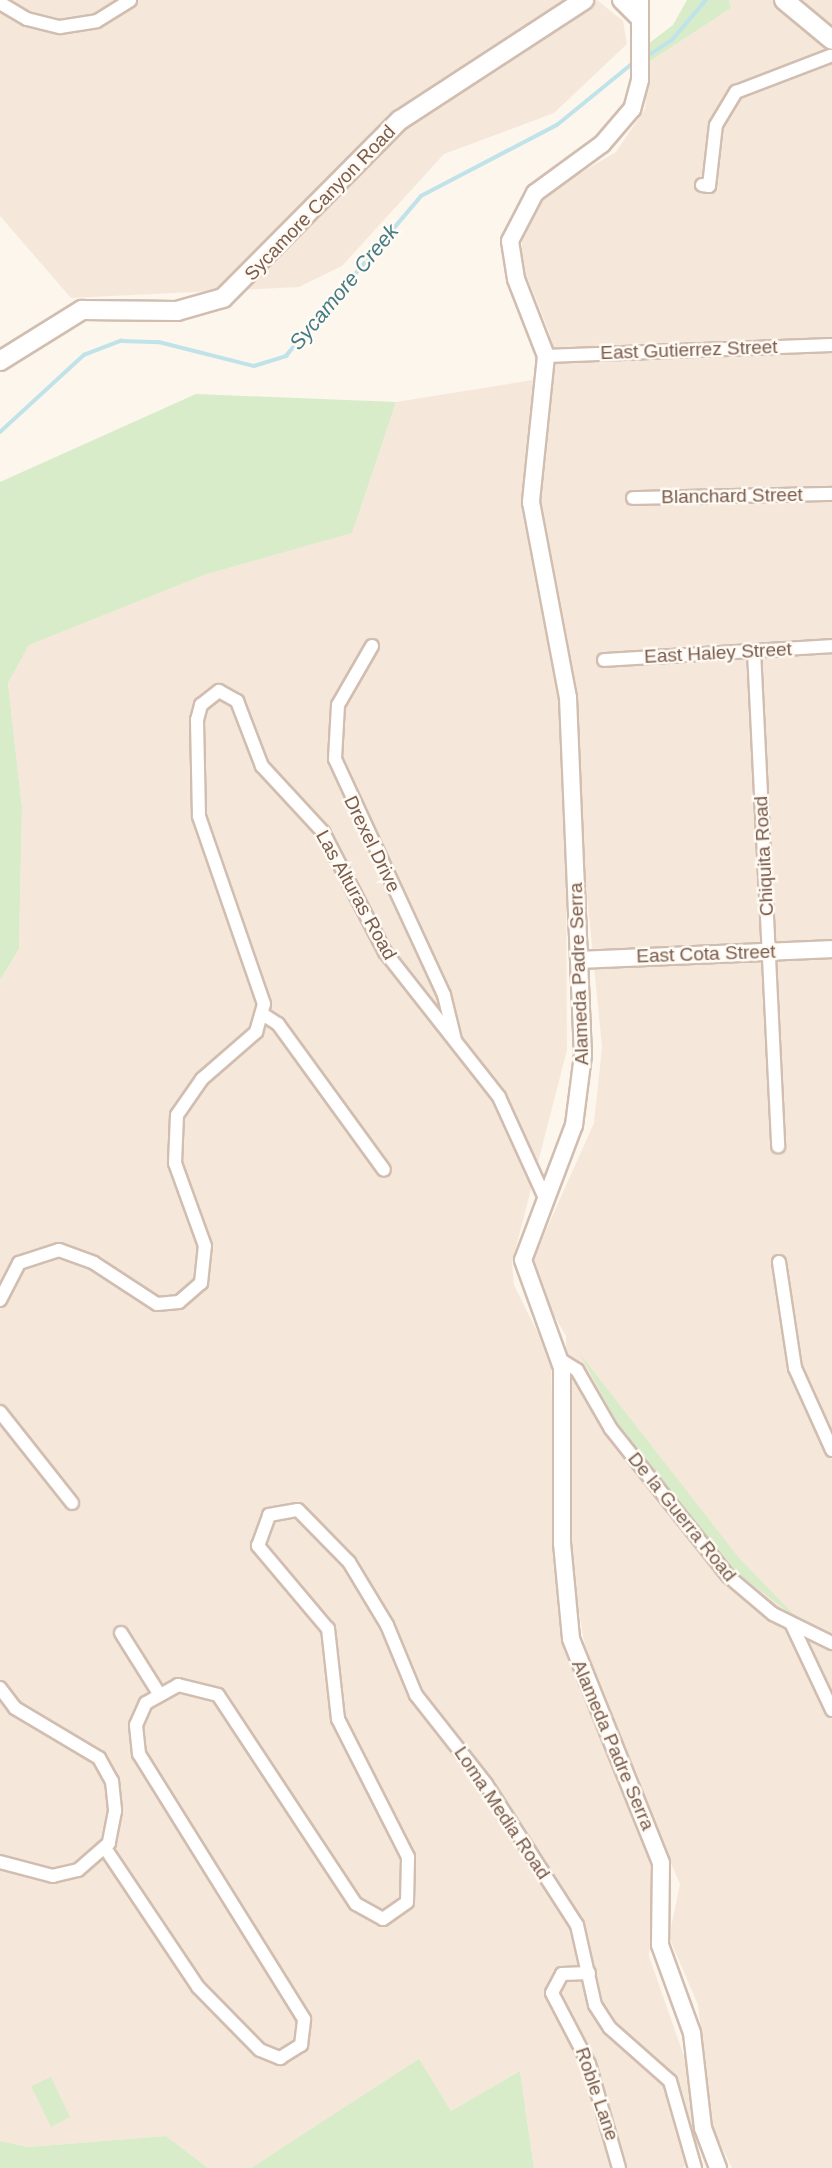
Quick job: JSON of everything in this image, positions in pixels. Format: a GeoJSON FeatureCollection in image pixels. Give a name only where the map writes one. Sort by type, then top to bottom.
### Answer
{"type":"FeatureCollection","features":[{"type":"Feature","properties":{"kind":"main road","name":"Sycamore Canyon Road"},"geometry":{"type":"LineString","coordinates":[[0,361],[82,310],[177,312],[223,298],[393,126],[584,0]]}},
{"type":"Feature","properties":{"kind":"main road"},"geometry":{"type":"LineString","coordinates":[[785,0],[831,49]]}},
{"type":"Feature","properties":{"kind":"street"},"geometry":{"type":"LineString","coordinates":[[0,3],[27,19],[60,27],[97,21],[130,0]]}},
{"type":"Feature","properties":{"kind":"street"},"geometry":{"type":"LineString","coordinates":[[621,0],[637,7]]}},
{"type":"Feature","properties":{"kind":"street","name":"Alameda Padre Serra"},"geometry":{"type":"LineString","coordinates":[[637,7],[640,80],[632,109],[602,144],[535,193],[512,233],[512,267],[546,356],[531,502],[562,641],[580,960],[583,1069],[574,1125],[523,1261],[531,1294],[561,1360],[562,1542],[571,1639],[661,1863],[660,1945],[692,2033],[703,2128],[718,2168]]}},
{"type":"Feature","properties":{"kind":"street"},"geometry":{"type":"LineString","coordinates":[[702,185],[709,186],[720,113],[736,92],[831,49]]}},
{"type":"Feature","properties":{"kind":"street","name":"East Gutierrez Street"},"geometry":{"type":"LineString","coordinates":[[546,356],[832,345]]}},
{"type":"Feature","properties":{"kind":"street","name":"Blanchard Street"},"geometry":{"type":"LineString","coordinates":[[633,498],[832,494]]}},
{"type":"Feature","properties":{"kind":"street","name":"Drexel Drive"},"geometry":{"type":"LineString","coordinates":[[372,646],[341,697],[335,760],[444,995],[455,1040]]}},
{"type":"Feature","properties":{"kind":"street","name":"East Haley Street"},"geometry":{"type":"LineString","coordinates":[[604,660],[832,646]]}},
{"type":"Feature","properties":{"kind":"street","name":"Chiquita Road"},"geometry":{"type":"LineString","coordinates":[[754,651],[778,1146]]}},
{"type":"Feature","properties":{"kind":"street","name":"Las Alturas Road"},"geometry":{"type":"LineString","coordinates":[[264,1015],[262,986],[215,876],[199,816],[197,720],[201,705],[219,691],[237,701],[262,766],[323,832],[385,952],[506,1108],[545,1198]]}},
{"type":"Feature","properties":{"kind":"street","name":"East Cota Street"},"geometry":{"type":"LineString","coordinates":[[580,960],[832,948]]}},
{"type":"Feature","properties":{"kind":"street"},"geometry":{"type":"LineString","coordinates":[[0,1300],[19,1263],[59,1250],[94,1263],[157,1304],[179,1302],[197,1290],[207,1258],[176,1163],[177,1115],[202,1079],[250,1039],[264,1015],[278,1024],[384,1170]]}},
{"type":"Feature","properties":{"kind":"street"},"geometry":{"type":"LineString","coordinates":[[779,1262],[795,1368],[832,1450]]}},
{"type":"Feature","properties":{"kind":"street","name":"De la Guerra Road"},"geometry":{"type":"LineString","coordinates":[[561,1360],[577,1370],[617,1437],[728,1576],[792,1625],[832,1643]]}},
{"type":"Feature","properties":{"kind":"street"},"geometry":{"type":"LineString","coordinates":[[0,1412],[72,1503]]}},
{"type":"Feature","properties":{"kind":"street","name":"Loma Media Road"},"geometry":{"type":"LineString","coordinates":[[158,1692],[186,1684],[218,1695],[356,1905],[383,1919],[403,1908],[412,1887],[408,1857],[342,1732],[328,1629],[257,1542],[273,1512],[294,1509],[310,1517],[364,1585],[416,1695],[479,1773],[576,1925],[600,2016],[670,2081],[695,2168]]}},
{"type":"Feature","properties":{"kind":"street"},"geometry":{"type":"LineString","coordinates":[[792,1625],[832,1710]]}},
{"type":"Feature","properties":{"kind":"street"},"geometry":{"type":"LineString","coordinates":[[105,1848],[220,2012],[266,2054],[280,2058],[297,2050],[305,2033],[301,2012],[139,1754],[136,1725],[158,1692],[121,1633]]}},
{"type":"Feature","properties":{"kind":"street"},"geometry":{"type":"LineString","coordinates":[[0,1689],[15,1708],[75,1738],[106,1769],[115,1811],[105,1848],[85,1867],[53,1876],[0,1862]]}},
{"type":"Feature","properties":{"kind":"street","name":"Roble Lane"},"geometry":{"type":"LineString","coordinates":[[589,1973],[562,1974],[552,1993],[589,2064],[619,2168]]}},
{"type":"Feature","properties":{"kind":"shaded area"},"geometry":{"type":"Polygon","coordinates":[[[0,0],[597,0],[623,21],[627,44],[554,113],[444,154],[342,266],[299,287],[71,298],[0,216],[0,0]]]}},
{"type":"Feature","properties":{"kind":"shaded area"},"geometry":{"type":"Polygon","coordinates":[[[729,0],[832,0],[832,30],[793,13],[816,40],[832,46],[832,2168],[732,2168],[712,2127],[698,2005],[669,1937],[680,1884],[596,1691],[583,1636],[569,1548],[566,1336],[541,1293],[534,1257],[594,1123],[602,1047],[565,673],[567,1050],[512,1263],[514,1285],[551,1359],[555,1537],[565,1651],[655,1871],[649,1956],[685,2059],[699,2153],[682,2168],[534,2168],[520,2071],[451,2111],[419,2060],[251,2168],[208,2168],[166,2136],[28,2147],[0,2141],[0,980],[19,949],[22,808],[8,683],[29,645],[204,575],[351,533],[396,402],[545,378],[550,334],[521,262],[523,228],[548,192],[616,152],[645,109],[649,62],[731,8],[729,0]]]}},
{"type":"Feature","properties":{"kind":"green space"},"geometry":{"type":"Polygon","coordinates":[[[687,0],[729,0],[731,8],[649,62],[648,44],[673,25],[687,0]]]}},
{"type":"Feature","properties":{"kind":"green space"},"geometry":{"type":"Polygon","coordinates":[[[196,394],[396,402],[352,533],[204,575],[29,645],[8,683],[22,808],[19,949],[0,980],[0,482],[196,394]]]}},
{"type":"Feature","properties":{"kind":"green space"},"geometry":{"type":"Polygon","coordinates":[[[580,1354],[739,1558],[800,1621],[733,1570],[620,1428],[580,1354]]]}},
{"type":"Feature","properties":{"kind":"green space"},"geometry":{"type":"Polygon","coordinates":[[[419,2059],[451,2111],[520,2071],[534,2168],[251,2168],[419,2059]]]}},
{"type":"Feature","properties":{"kind":"green space"},"geometry":{"type":"Polygon","coordinates":[[[51,2077],[70,2117],[51,2127],[31,2086],[51,2077]]]}},
{"type":"Feature","properties":{"kind":"green space"},"geometry":{"type":"Polygon","coordinates":[[[166,2136],[208,2168],[0,2168],[0,2141],[28,2147],[166,2136]]]}},
{"type":"Feature","properties":{"kind":"waterway","name":"Sycamore Creek"},"geometry":{"type":"LineString","coordinates":[[651,54],[672,40],[706,0]]}},
{"type":"Feature","properties":{"kind":"waterway","name":"Sycamore Creek"},"geometry":{"type":"LineString","coordinates":[[0,432],[84,355],[121,341],[159,342],[254,366],[286,356],[421,196],[557,125],[633,63]]}}]}
